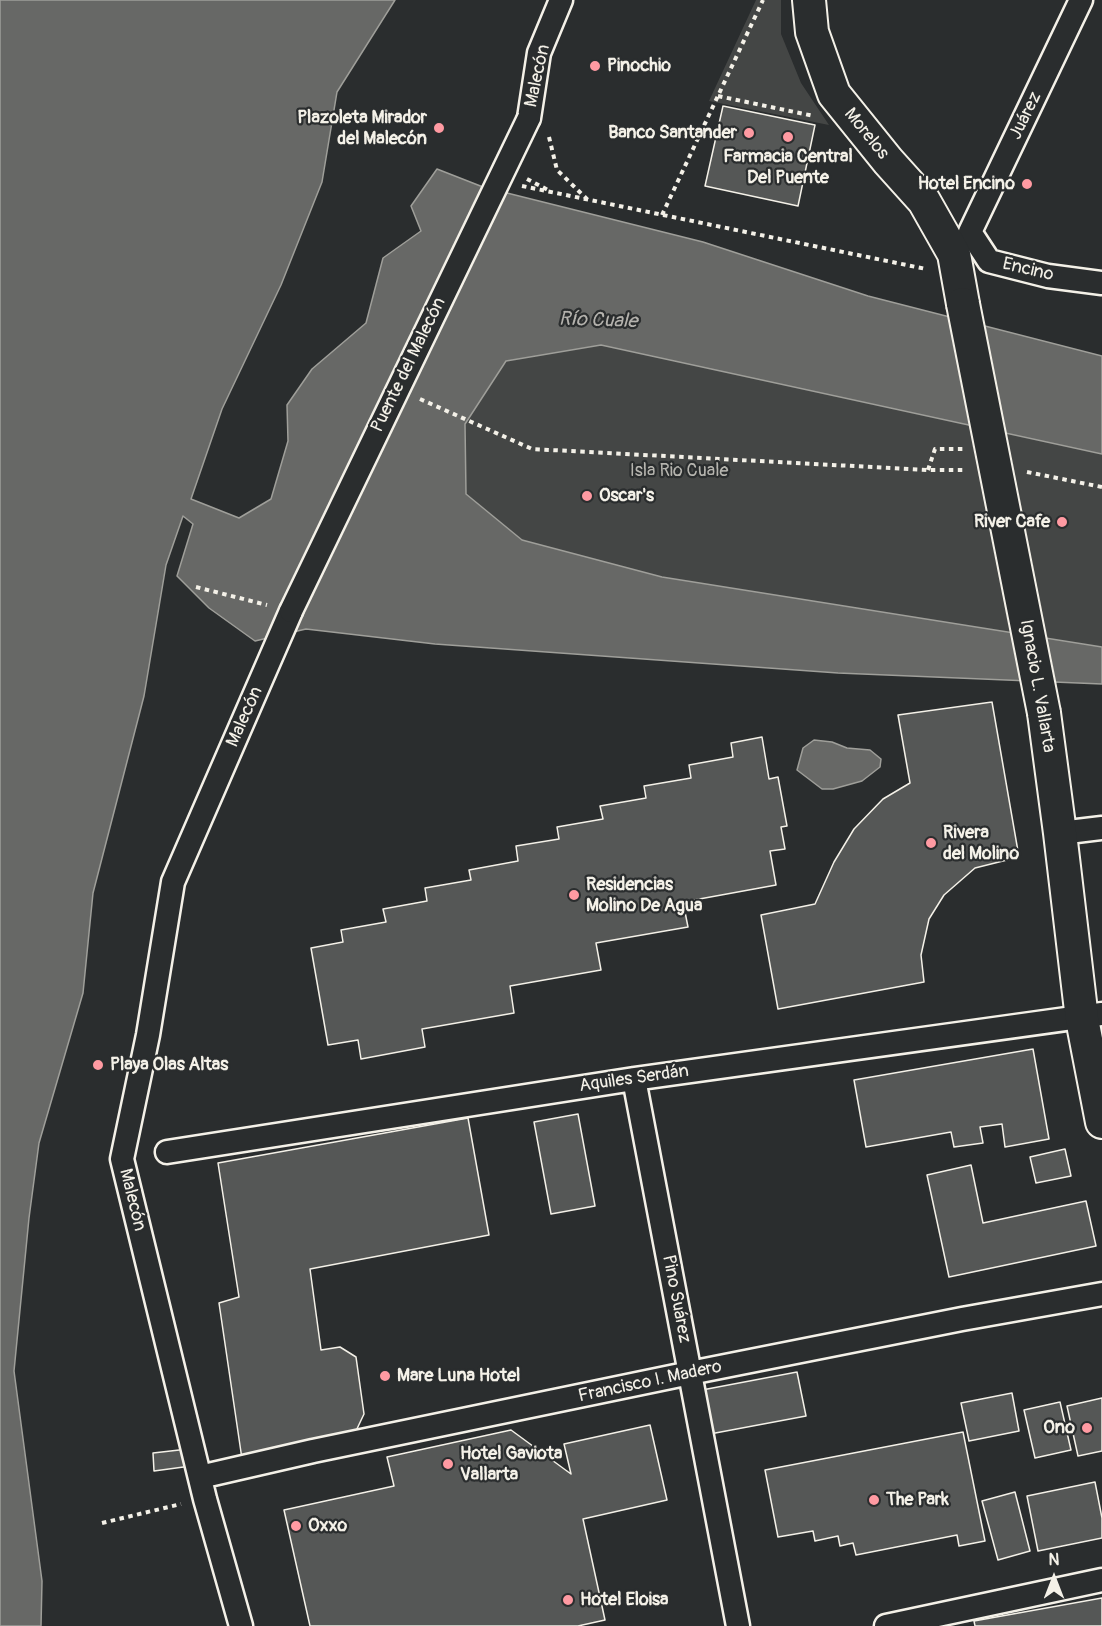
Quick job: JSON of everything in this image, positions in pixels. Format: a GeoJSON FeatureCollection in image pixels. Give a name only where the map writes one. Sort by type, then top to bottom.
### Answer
{"type":"FeatureCollection","features":[{"type":"Feature","properties":{"kind":"main road","name":"Morelos"},"geometry":{"type":"LineString","coordinates":[[809,0],[812,32],[834,94],[924,201],[961,266]]}},
{"type":"Feature","properties":{"kind":"main road","name":"Ignacio L. Vallarta"},"geometry":{"type":"LineString","coordinates":[[961,266],[981,459],[1044,713],[1060,833],[1092,1017],[1102,1122]]}},
{"type":"Feature","properties":{"kind":"street","name":"Malecón"},"geometry":{"type":"LineString","coordinates":[[529,118],[539,53],[561,0]]}},
{"type":"Feature","properties":{"kind":"street","name":"Juárez"},"geometry":{"type":"LineString","coordinates":[[961,266],[1082,0]]}},
{"type":"Feature","properties":{"kind":"street","name":"Puente del Malecón"},"geometry":{"type":"LineString","coordinates":[[291,611],[529,118]]}},
{"type":"Feature","properties":{"kind":"street","name":"Encino"},"geometry":{"type":"LineString","coordinates":[[961,266],[989,261],[1047,276],[1102,283]]}},
{"type":"Feature","properties":{"kind":"street","name":"Malecón"},"geometry":{"type":"LineString","coordinates":[[241,1626],[203,1488],[122,1159],[148,1035],[173,882],[291,611]]}},
{"type":"Feature","properties":{"kind":"street"},"geometry":{"type":"LineString","coordinates":[[1060,833],[1102,828]]}},
{"type":"Feature","properties":{"kind":"street","name":"Aquiles Serdán"},"geometry":{"type":"LineString","coordinates":[[167,1152],[634,1079],[1092,1017]]}},
{"type":"Feature","properties":{"kind":"street","name":"Pino Suárez"},"geometry":{"type":"LineString","coordinates":[[634,1079],[738,1626]]}},
{"type":"Feature","properties":{"kind":"street","name":"Francisco I. Madero"},"geometry":{"type":"LineString","coordinates":[[203,1488],[313,1451],[690,1373],[962,1319],[1102,1294]]}},
{"type":"Feature","properties":{"kind":"street"},"geometry":{"type":"LineString","coordinates":[[886,1626],[1102,1580]]}},
{"type":"Feature","properties":{"kind":"path"},"geometry":{"type":"LineString","coordinates":[[662,215],[763,0]]}},
{"type":"Feature","properties":{"kind":"path"},"geometry":{"type":"LineString","coordinates":[[717,96],[859,125]]}},
{"type":"Feature","properties":{"kind":"path"},"geometry":{"type":"LineString","coordinates":[[521,185],[662,215],[961,266]]}},
{"type":"Feature","properties":{"kind":"path"},"geometry":{"type":"LineString","coordinates":[[398,389],[532,449],[928,470],[981,459]]}},
{"type":"Feature","properties":{"kind":"path"},"geometry":{"type":"LineString","coordinates":[[928,470],[935,449],[981,459]]}},
{"type":"Feature","properties":{"kind":"path"},"geometry":{"type":"LineString","coordinates":[[1024,472],[1102,487]]}},
{"type":"Feature","properties":{"kind":"path"},"geometry":{"type":"LineString","coordinates":[[195,587],[291,611]]}},
{"type":"Feature","properties":{"kind":"path"},"geometry":{"type":"LineString","coordinates":[[102,1523],[203,1488]]}},
{"type":"Feature","properties":{"kind":"green space"},"geometry":{"type":"Polygon","coordinates":[[[756,0],[781,0],[781,34],[801,83],[829,125],[709,101],[756,0]]]}},
{"type":"Feature","properties":{"kind":"green space","name":"Isla Rio Cuale"},"geometry":{"type":"Polygon","coordinates":[[[601,345],[1102,454],[1102,647],[662,577],[522,540],[466,494],[465,424],[506,361],[601,345]]]}},
{"type":"Feature","properties":{"kind":"water","name":"Río Cuale"},"geometry":{"type":"Polygon","coordinates":[[[0,0],[395,0],[337,92],[322,182],[281,285],[222,409],[191,499],[239,518],[271,499],[288,441],[287,405],[312,369],[366,323],[383,258],[421,231],[411,206],[437,169],[483,187],[703,242],[868,296],[1102,356],[1102,454],[601,345],[506,361],[465,424],[466,494],[522,540],[662,577],[1102,647],[1102,684],[838,673],[435,644],[306,629],[255,641],[209,608],[177,576],[193,524],[183,516],[166,565],[144,696],[93,893],[83,993],[39,1143],[29,1218],[14,1371],[42,1581],[41,1626],[0,1626],[0,0]]]}},
{"type":"Feature","properties":{"kind":"water"},"geometry":{"type":"Polygon","coordinates":[[[814,740],[832,742],[847,748],[870,750],[881,759],[880,767],[862,781],[833,789],[822,789],[797,770],[803,748],[814,740]]]}},
{"type":"Feature","properties":{"kind":"building"},"geometry":{"type":"Polygon","coordinates":[[[723,106],[815,125],[798,206],[705,186],[723,106]]]}},
{"type":"Feature","properties":{"kind":"building","name":"Rivera del Molino"},"geometry":{"type":"Polygon","coordinates":[[[992,702],[1019,857],[975,868],[944,895],[929,919],[921,955],[924,982],[778,1009],[761,915],[815,904],[834,862],[854,829],[883,799],[910,783],[898,715],[992,702]]]}},
{"type":"Feature","properties":{"kind":"building","name":"Residencias Molino De Agua"},"geometry":{"type":"Polygon","coordinates":[[[762,737],[769,779],[778,777],[787,826],[781,827],[785,849],[770,851],[776,885],[683,902],[688,927],[596,943],[601,970],[510,986],[514,1013],[422,1029],[425,1047],[361,1059],[358,1040],[328,1045],[311,948],[343,942],[341,930],[386,922],[383,909],[427,901],[425,888],[471,880],[469,870],[518,861],[516,846],[559,839],[557,827],[603,819],[600,806],[646,798],[644,786],[691,778],[689,765],[733,757],[731,743],[762,737]]]}},
{"type":"Feature","properties":{"kind":"building"},"geometry":{"type":"Polygon","coordinates":[[[1033,1049],[1049,1139],[1005,1147],[1002,1124],[980,1127],[983,1143],[954,1147],[951,1132],[866,1147],[854,1080],[1033,1049]]]}},
{"type":"Feature","properties":{"kind":"building"},"geometry":{"type":"Polygon","coordinates":[[[578,1114],[595,1206],[551,1214],[534,1122],[578,1114]]]}},
{"type":"Feature","properties":{"kind":"building"},"geometry":{"type":"Polygon","coordinates":[[[468,1118],[489,1235],[310,1269],[321,1350],[340,1347],[356,1357],[364,1414],[355,1433],[242,1459],[219,1303],[239,1297],[218,1163],[468,1118]]]}},
{"type":"Feature","properties":{"kind":"building"},"geometry":{"type":"Polygon","coordinates":[[[1065,1149],[1071,1176],[1036,1183],[1030,1157],[1065,1149]]]}},
{"type":"Feature","properties":{"kind":"building"},"geometry":{"type":"Polygon","coordinates":[[[971,1165],[983,1223],[1086,1201],[1096,1246],[949,1277],[927,1175],[971,1165]]]}},
{"type":"Feature","properties":{"kind":"building"},"geometry":{"type":"Polygon","coordinates":[[[797,1372],[806,1416],[710,1434],[702,1390],[797,1372]]]}},
{"type":"Feature","properties":{"kind":"building"},"geometry":{"type":"Polygon","coordinates":[[[1012,1393],[1019,1431],[969,1441],[961,1403],[1012,1393]]]}},
{"type":"Feature","properties":{"kind":"building","name":"Ono"},"geometry":{"type":"Polygon","coordinates":[[[1102,1398],[1102,1451],[1078,1456],[1067,1406],[1102,1398]]]}},
{"type":"Feature","properties":{"kind":"building"},"geometry":{"type":"Polygon","coordinates":[[[1060,1402],[1071,1450],[1035,1458],[1024,1410],[1060,1402]]]}},
{"type":"Feature","properties":{"kind":"building"},"geometry":{"type":"Polygon","coordinates":[[[650,1425],[667,1500],[583,1519],[605,1620],[578,1626],[310,1626],[284,1510],[394,1486],[387,1457],[511,1430],[571,1474],[564,1444],[650,1425]]]}},
{"type":"Feature","properties":{"kind":"building","name":"The Park"},"geometry":{"type":"Polygon","coordinates":[[[963,1432],[985,1541],[959,1546],[957,1535],[856,1555],[853,1543],[840,1546],[838,1536],[815,1541],[813,1531],[778,1537],[765,1470],[963,1432]]]}},
{"type":"Feature","properties":{"kind":"building"},"geometry":{"type":"Polygon","coordinates":[[[188,1449],[191,1466],[154,1471],[153,1453],[188,1449]]]}},
{"type":"Feature","properties":{"kind":"building"},"geometry":{"type":"Polygon","coordinates":[[[1095,1482],[1102,1518],[1102,1538],[1038,1551],[1027,1496],[1095,1482]]]}},
{"type":"Feature","properties":{"kind":"building"},"geometry":{"type":"Polygon","coordinates":[[[1015,1492],[1030,1551],[998,1560],[982,1501],[1015,1492]]]}},
{"type":"Feature","properties":{"kind":"building"},"geometry":{"type":"Polygon","coordinates":[[[1102,1598],[1102,1626],[975,1626],[974,1621],[1102,1598]]]}},
{"type":"Feature","properties":{"kind":"place","name":"Pinochio"},"geometry":{"type":"Point","coordinates":[595,66]}},
{"type":"Feature","properties":{"kind":"place","name":"Plazoleta Mirador del Malecón"},"geometry":{"type":"Point","coordinates":[439,128]}},
{"type":"Feature","properties":{"kind":"place","name":"Banco Santander"},"geometry":{"type":"Point","coordinates":[749,133]}},
{"type":"Feature","properties":{"kind":"place","name":"Farmacia Central Del Puente"},"geometry":{"type":"Point","coordinates":[788,137]}},
{"type":"Feature","properties":{"kind":"place","name":"Hotel Encino"},"geometry":{"type":"Point","coordinates":[1027,184]}},
{"type":"Feature","properties":{"kind":"place","name":"Oscar's"},"geometry":{"type":"Point","coordinates":[587,496]}},
{"type":"Feature","properties":{"kind":"place","name":"River Cafe"},"geometry":{"type":"Point","coordinates":[1062,522]}},
{"type":"Feature","properties":{"kind":"place","name":"Rivera del Molino"},"geometry":{"type":"Point","coordinates":[931,843]}},
{"type":"Feature","properties":{"kind":"place","name":"Residencias Molino De Agua"},"geometry":{"type":"Point","coordinates":[574,895]}},
{"type":"Feature","properties":{"kind":"place","name":"Playa Olas Altas"},"geometry":{"type":"Point","coordinates":[98,1065]}},
{"type":"Feature","properties":{"kind":"place","name":"Mare Luna Hotel"},"geometry":{"type":"Point","coordinates":[385,1376]}},
{"type":"Feature","properties":{"kind":"place","name":"Ono"},"geometry":{"type":"Point","coordinates":[1087,1428]}},
{"type":"Feature","properties":{"kind":"place","name":"Hotel Gaviota Vallarta"},"geometry":{"type":"Point","coordinates":[448,1464]}},
{"type":"Feature","properties":{"kind":"place","name":"The Park"},"geometry":{"type":"Point","coordinates":[874,1500]}},
{"type":"Feature","properties":{"kind":"place","name":"Oxxo"},"geometry":{"type":"Point","coordinates":[296,1526]}},
{"type":"Feature","properties":{"kind":"place","name":"Hotel Eloisa"},"geometry":{"type":"Point","coordinates":[568,1600]}}]}
